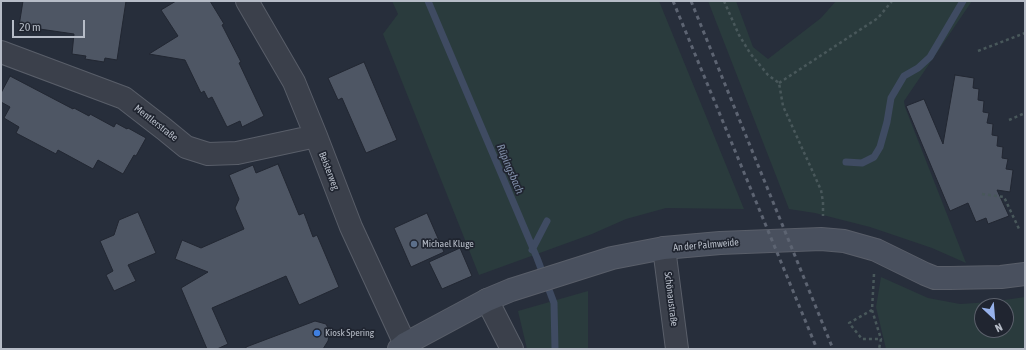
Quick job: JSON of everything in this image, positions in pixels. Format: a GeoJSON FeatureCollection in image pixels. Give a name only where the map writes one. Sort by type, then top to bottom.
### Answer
{"type":"FeatureCollection","features":[{"type":"Feature","properties":{"kind":"street","name":"Beisterweg"},"geometry":{"type":"LineString","coordinates":[[247,1],[294,82],[351,227],[402,346]]}},
{"type":"Feature","properties":{"kind":"street","name":"Mentlerstraße"},"geometry":{"type":"LineString","coordinates":[[1,52],[124,98],[186,147],[208,154],[237,153],[316,136]]}},
{"type":"Feature","properties":{"kind":"street","name":"An der Palmweide"},"geometry":{"type":"LineString","coordinates":[[402,346],[488,300],[511,290],[612,258],[664,248],[720,242],[821,239],[844,241],[876,250],[935,278],[994,277],[1025,274]]}},
{"type":"Feature","properties":{"kind":"street","name":"Schönaustraße"},"geometry":{"type":"LineString","coordinates":[[664,248],[677,349]]}},
{"type":"Feature","properties":{"kind":"street"},"geometry":{"type":"LineString","coordinates":[[488,300],[512,349]]}},
{"type":"Feature","properties":{"kind":"path"},"geometry":{"type":"LineString","coordinates":[[724,1],[739,34],[750,52],[768,75],[778,83],[783,106],[821,190],[823,202],[821,239]]}},
{"type":"Feature","properties":{"kind":"path"},"geometry":{"type":"LineString","coordinates":[[778,83],[878,18],[892,1]]}},
{"type":"Feature","properties":{"kind":"path"},"geometry":{"type":"LineString","coordinates":[[978,51],[1025,33]]}},
{"type":"Feature","properties":{"kind":"path"},"geometry":{"type":"LineString","coordinates":[[1009,120],[1025,113]]}},
{"type":"Feature","properties":{"kind":"path"},"geometry":{"type":"LineString","coordinates":[[982,194],[1004,197],[1020,231]]}},
{"type":"Feature","properties":{"kind":"path"},"geometry":{"type":"LineString","coordinates":[[876,250],[872,310],[881,339],[880,349]]}},
{"type":"Feature","properties":{"kind":"path"},"geometry":{"type":"LineString","coordinates":[[872,310],[849,323],[862,339],[881,339]]}},
{"type":"Feature","properties":{"kind":"shaded area"},"geometry":{"type":"Polygon","coordinates":[[[392,1],[659,1],[744,209],[666,208],[626,219],[592,234],[479,275],[383,34],[398,14],[392,1]]]}},
{"type":"Feature","properties":{"kind":"shaded area"},"geometry":{"type":"Polygon","coordinates":[[[708,1],[736,1],[753,47],[768,59],[821,18],[836,1],[972,1],[904,101],[905,107],[966,263],[932,248],[870,227],[815,213],[789,209],[708,1]]]}},
{"type":"Feature","properties":{"kind":"shaded area"},"geometry":{"type":"Polygon","coordinates":[[[881,277],[928,298],[960,304],[974,303],[974,338],[1014,338],[1014,299],[1025,297],[1025,349],[886,349],[876,307],[881,277]]]}},
{"type":"Feature","properties":{"kind":"shaded area"},"geometry":{"type":"Polygon","coordinates":[[[588,291],[588,349],[527,349],[518,311],[588,291]]]}},
{"type":"Feature","properties":{"kind":"building"},"geometry":{"type":"Polygon","coordinates":[[[23,1],[126,1],[117,60],[105,58],[104,62],[85,59],[86,56],[72,54],[74,34],[19,26],[23,1]]]}},
{"type":"Feature","properties":{"kind":"building"},"geometry":{"type":"Polygon","coordinates":[[[176,1],[210,1],[224,24],[222,25],[241,62],[239,63],[264,116],[242,127],[240,121],[227,127],[212,97],[208,99],[204,91],[201,93],[185,60],[149,54],[178,36],[161,10],[176,1]]]}},
{"type":"Feature","properties":{"kind":"building"},"geometry":{"type":"Polygon","coordinates":[[[364,62],[397,140],[366,153],[342,98],[338,100],[328,78],[364,62]]]}},
{"type":"Feature","properties":{"kind":"building"},"geometry":{"type":"Polygon","coordinates":[[[955,75],[974,78],[973,88],[979,89],[978,100],[984,101],[983,112],[989,113],[987,123],[993,124],[992,135],[998,136],[997,146],[1003,147],[1002,158],[1008,159],[1006,169],[1013,170],[1010,192],[997,190],[1009,216],[988,224],[986,218],[976,222],[968,203],[950,211],[906,106],[924,99],[943,144],[955,75]]]}},
{"type":"Feature","properties":{"kind":"building"},"geometry":{"type":"Polygon","coordinates":[[[10,76],[73,109],[74,108],[89,116],[90,114],[114,127],[116,123],[146,138],[136,156],[134,155],[123,174],[98,160],[93,169],[58,150],[56,154],[16,133],[19,127],[4,118],[10,107],[1,102],[1,93],[10,76]]]}},
{"type":"Feature","properties":{"kind":"building"},"geometry":{"type":"Polygon","coordinates":[[[278,164],[299,215],[304,213],[313,237],[317,235],[339,287],[299,305],[286,276],[212,308],[228,344],[217,349],[207,349],[181,288],[208,272],[175,259],[182,240],[201,248],[244,229],[235,208],[239,199],[229,175],[253,165],[256,173],[278,164]]]}},
{"type":"Feature","properties":{"kind":"building"},"geometry":{"type":"Polygon","coordinates":[[[138,212],[156,253],[128,265],[136,281],[114,291],[106,275],[113,271],[100,241],[114,235],[119,220],[138,212]]]}},
{"type":"Feature","properties":{"kind":"building"},"geometry":{"type":"Polygon","coordinates":[[[427,213],[444,252],[411,267],[394,228],[427,213]]]}},
{"type":"Feature","properties":{"kind":"building"},"geometry":{"type":"Polygon","coordinates":[[[460,248],[472,276],[442,289],[429,262],[460,248]]]}},
{"type":"Feature","properties":{"kind":"building"},"geometry":{"type":"Polygon","coordinates":[[[315,321],[326,324],[330,332],[328,341],[323,349],[246,349],[246,347],[315,321]]]}},
{"type":"Feature","properties":{"kind":"waterway","name":"Rüpingsbach"},"geometry":{"type":"LineString","coordinates":[[428,1],[537,258],[554,303],[555,349]]}},
{"type":"Feature","properties":{"kind":"waterway"},"geometry":{"type":"LineString","coordinates":[[846,162],[862,163],[874,157],[880,147],[887,122],[891,98],[904,76],[918,68],[930,57],[963,1]]}},
{"type":"Feature","properties":{"kind":"waterway"},"geometry":{"type":"LineString","coordinates":[[532,250],[547,221]]}},
{"type":"Feature","properties":{"kind":"railway"},"geometry":{"type":"LineString","coordinates":[[673,1],[817,349]]}},
{"type":"Feature","properties":{"kind":"railway"},"geometry":{"type":"LineString","coordinates":[[691,1],[833,349]]}},
{"type":"Feature","properties":{"kind":"place","name":"Michael Kluge"},"geometry":{"type":"Point","coordinates":[414,244]}},
{"type":"Feature","properties":{"kind":"place","name":"Kiosk Spering"},"geometry":{"type":"Point","coordinates":[317,333]}}]}
